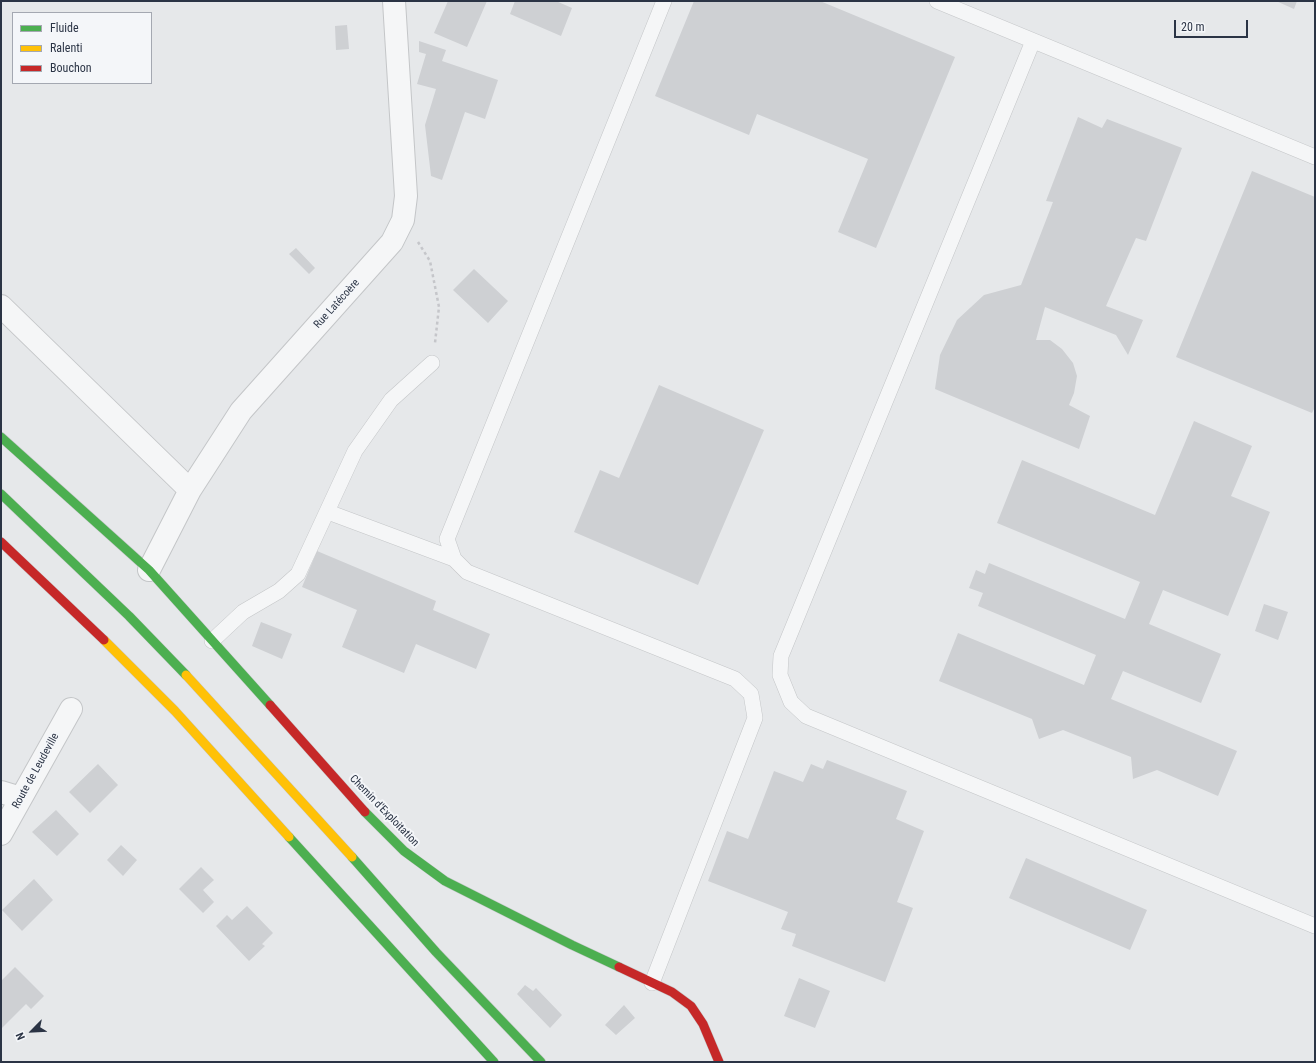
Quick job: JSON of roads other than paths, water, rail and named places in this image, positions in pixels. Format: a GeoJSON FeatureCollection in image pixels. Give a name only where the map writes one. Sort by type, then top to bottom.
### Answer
{"type":"FeatureCollection","features":[{"type":"Feature","properties":{"kind":"main road","name":"Chemin d'Exploitation"},"geometry":{"type":"LineString","coordinates":[[1,437],[149,570],[367,814],[404,851],[445,881],[572,945],[672,992],[691,1006],[703,1024],[719,1062]]}},
{"type":"Feature","properties":{"kind":"main road"},"geometry":{"type":"LineString","coordinates":[[1,494],[130,616],[200,689],[436,952],[541,1062]]}},
{"type":"Feature","properties":{"kind":"main road"},"geometry":{"type":"LineString","coordinates":[[1,542],[89,624],[175,711],[494,1062]]}},
{"type":"Feature","properties":{"kind":"street","name":"Rue Latécoère"},"geometry":{"type":"LineString","coordinates":[[149,570],[190,490],[241,411],[392,242],[404,220],[406,196],[394,1]]}},
{"type":"Feature","properties":{"kind":"street"},"geometry":{"type":"LineString","coordinates":[[1,306],[190,490]]}},
{"type":"Feature","properties":{"kind":"street","name":"Route de Leudeville"},"geometry":{"type":"LineString","coordinates":[[1,834],[11,795],[71,709]]}},
{"type":"Feature","properties":{"kind":"lane"},"geometry":{"type":"LineString","coordinates":[[454,559],[447,539],[664,1]]}},
{"type":"Feature","properties":{"kind":"lane"},"geometry":{"type":"LineString","coordinates":[[936,1],[1315,157]]}},
{"type":"Feature","properties":{"kind":"lane"},"geometry":{"type":"LineString","coordinates":[[1033,41],[781,656],[780,675],[791,702],[806,716],[1315,926]]}},
{"type":"Feature","properties":{"kind":"lane"},"geometry":{"type":"LineString","coordinates":[[212,641],[243,612],[279,591],[298,574],[355,451],[391,400],[432,363]]}},
{"type":"Feature","properties":{"kind":"lane"},"geometry":{"type":"LineString","coordinates":[[328,512],[454,559],[467,572],[736,680],[751,694],[755,718],[652,983]]}}]}
